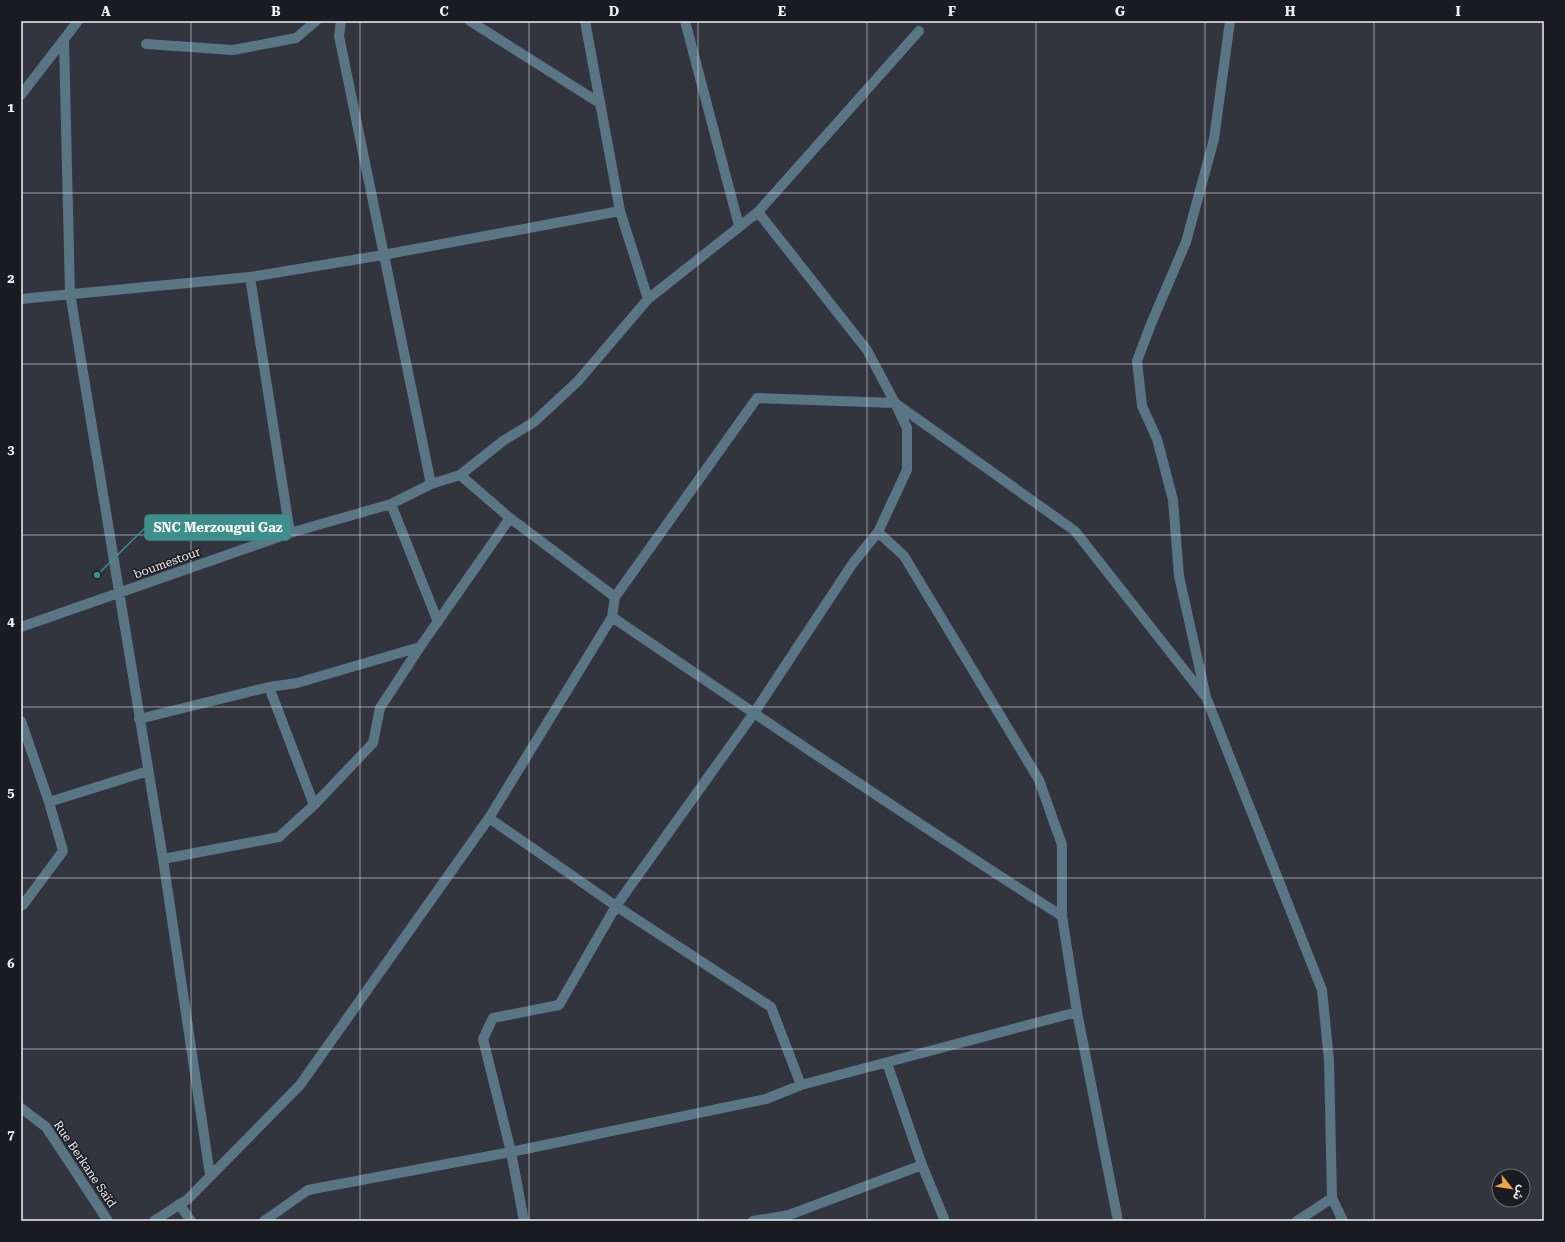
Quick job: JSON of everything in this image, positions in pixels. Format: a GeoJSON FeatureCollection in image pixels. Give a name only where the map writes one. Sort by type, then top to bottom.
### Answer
{"type":"FeatureCollection","features":[{"type":"Feature","properties":{"kind":"street"},"geometry":{"type":"LineString","coordinates":[[21,95],[78,21]]}},
{"type":"Feature","properties":{"kind":"street"},"geometry":{"type":"LineString","coordinates":[[146,44],[233,50],[296,38],[316,21]]}},
{"type":"Feature","properties":{"kind":"street"},"geometry":{"type":"LineString","coordinates":[[341,21],[339,36],[431,484]]}},
{"type":"Feature","properties":{"kind":"street"},"geometry":{"type":"LineString","coordinates":[[470,21],[598,102]]}},
{"type":"Feature","properties":{"kind":"street"},"geometry":{"type":"LineString","coordinates":[[585,21],[598,102],[620,211],[648,299]]}},
{"type":"Feature","properties":{"kind":"street"},"geometry":{"type":"LineString","coordinates":[[685,21],[739,226]]}},
{"type":"Feature","properties":{"kind":"street"},"geometry":{"type":"LineString","coordinates":[[1230,21],[1212,147],[1186,242],[1137,361],[1142,406],[1158,439],[1173,500],[1179,576],[1206,698],[1322,990],[1329,1060],[1332,1198],[1343,1221]]}},
{"type":"Feature","properties":{"kind":"street"},"geometry":{"type":"LineString","coordinates":[[615,597],[510,518],[460,476],[503,441],[534,422],[578,381],[648,299],[758,212],[919,31]]}},
{"type":"Feature","properties":{"kind":"street"},"geometry":{"type":"LineString","coordinates":[[64,41],[70,293],[163,859],[210,1175]]}},
{"type":"Feature","properties":{"kind":"street"},"geometry":{"type":"LineString","coordinates":[[21,298],[250,277],[383,255],[620,211]]}},
{"type":"Feature","properties":{"kind":"street"},"geometry":{"type":"LineString","coordinates":[[524,1221],[511,1152],[483,1039],[493,1018],[559,1005],[616,906],[754,713],[853,563],[878,532],[907,470],[907,428],[867,350],[758,212]]}},
{"type":"Feature","properties":{"kind":"street"},"geometry":{"type":"LineString","coordinates":[[250,277],[290,533]]}},
{"type":"Feature","properties":{"kind":"street"},"geometry":{"type":"LineString","coordinates":[[154,1221],[188,1199],[300,1085],[489,818],[612,617],[615,597],[757,398],[895,403],[1076,531],[1206,698]]}},
{"type":"Feature","properties":{"kind":"street","name":"boumestour"},"geometry":{"type":"LineString","coordinates":[[21,627],[290,533],[391,504],[431,484],[460,476]]}},
{"type":"Feature","properties":{"kind":"street"},"geometry":{"type":"LineString","coordinates":[[391,504],[438,622]]}},
{"type":"Feature","properties":{"kind":"street"},"geometry":{"type":"LineString","coordinates":[[163,859],[279,837],[314,805],[373,743],[380,708],[420,646],[510,518]]}},
{"type":"Feature","properties":{"kind":"street"},"geometry":{"type":"LineString","coordinates":[[878,532],[904,556],[1039,780],[1062,845],[1062,916],[1077,1012],[1118,1221]]}},
{"type":"Feature","properties":{"kind":"street"},"geometry":{"type":"LineString","coordinates":[[612,617],[952,846],[1062,916]]}},
{"type":"Feature","properties":{"kind":"street"},"geometry":{"type":"LineString","coordinates":[[139,719],[269,687],[297,683],[420,646]]}},
{"type":"Feature","properties":{"kind":"street"},"geometry":{"type":"LineString","coordinates":[[269,687],[314,805]]}},
{"type":"Feature","properties":{"kind":"street"},"geometry":{"type":"LineString","coordinates":[[21,721],[49,802],[63,851],[22,906]]}},
{"type":"Feature","properties":{"kind":"street"},"geometry":{"type":"LineString","coordinates":[[49,802],[148,772]]}},
{"type":"Feature","properties":{"kind":"street"},"geometry":{"type":"LineString","coordinates":[[489,818],[616,906],[771,1007],[801,1085]]}},
{"type":"Feature","properties":{"kind":"street"},"geometry":{"type":"LineString","coordinates":[[264,1221],[308,1190],[511,1152],[766,1099],[801,1085],[1077,1012]]}},
{"type":"Feature","properties":{"kind":"street"},"geometry":{"type":"LineString","coordinates":[[887,1063],[922,1165],[945,1221]]}},
{"type":"Feature","properties":{"kind":"street","name":"Rue Berkane Saïd"},"geometry":{"type":"LineString","coordinates":[[21,1108],[46,1127],[108,1221]]}},
{"type":"Feature","properties":{"kind":"street"},"geometry":{"type":"LineString","coordinates":[[753,1221],[789,1215],[922,1165]]}},
{"type":"Feature","properties":{"kind":"street"},"geometry":{"type":"LineString","coordinates":[[1297,1221],[1332,1198]]}},
{"type":"Feature","properties":{"kind":"street"},"geometry":{"type":"LineString","coordinates":[[179,1204],[191,1221]]}},
{"type":"Feature","properties":{"kind":"place","name":"SNC Merzougui Gaz"},"geometry":{"type":"Point","coordinates":[97,575]}}]}
